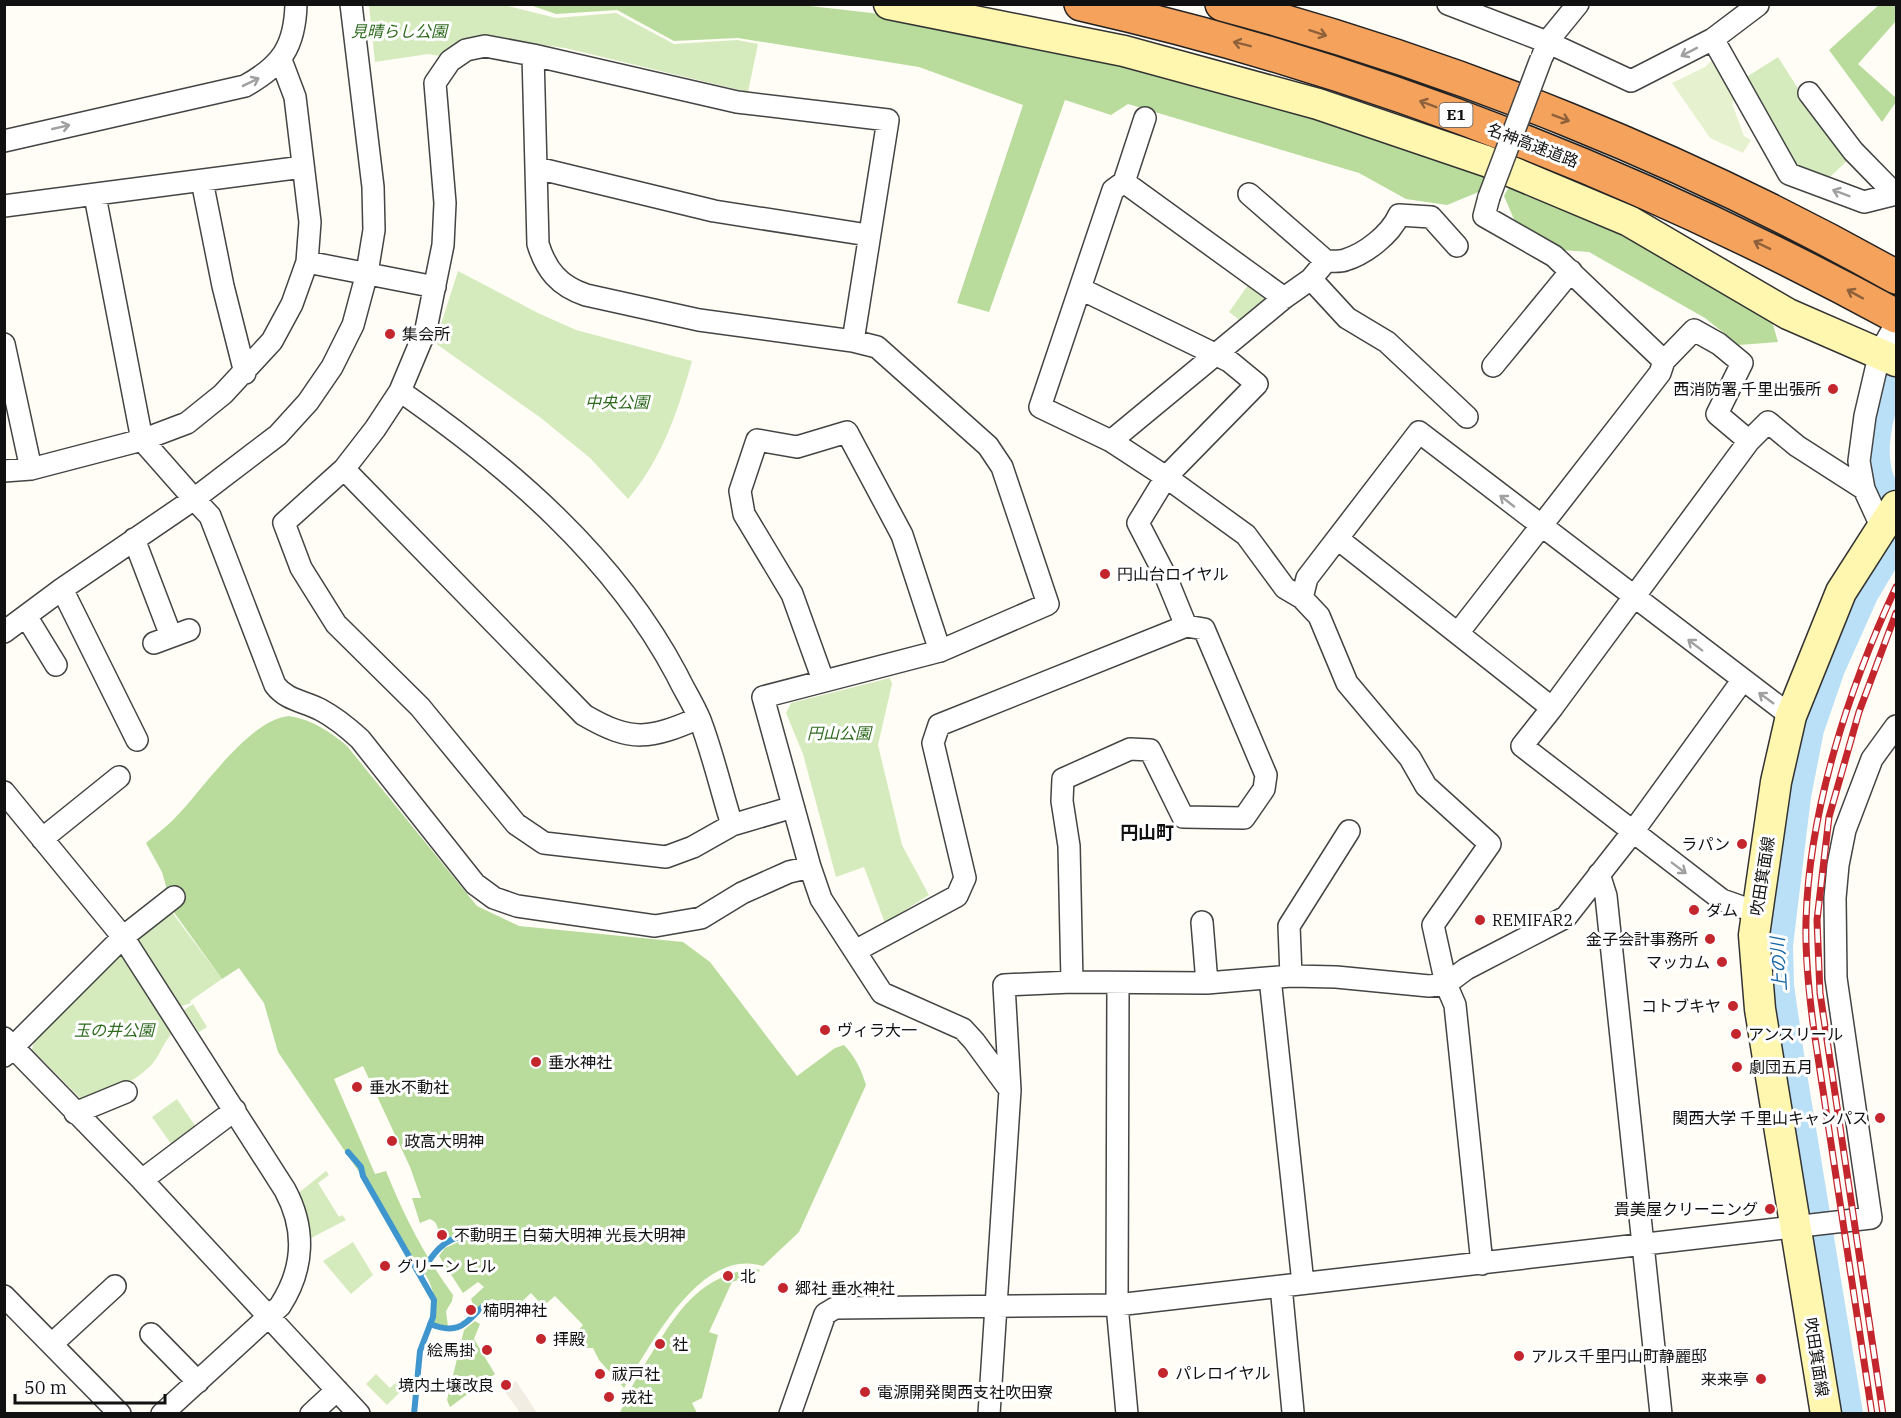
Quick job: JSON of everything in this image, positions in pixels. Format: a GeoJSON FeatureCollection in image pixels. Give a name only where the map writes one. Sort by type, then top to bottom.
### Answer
{"type":"FeatureCollection","features":[{"type":"Feature","properties":{"kind":"highway","name":"名神高速道路"},"geometry":{"type":"LineString","coordinates":[[1081,4],[1254,47],[1407,97],[1565,156],[1713,221],[1814,271],[1896,316]]}},
{"type":"Feature","properties":{"kind":"highway","name":"E1"},"geometry":{"type":"LineString","coordinates":[[1222,4],[1419,65],[1578,125],[1730,191],[1833,241],[1896,277]]}},
{"type":"Feature","properties":{"kind":"street"},"geometry":{"type":"LineString","coordinates":[[4,141],[245,86],[266,74],[280,60],[291,42],[296,4]]}},
{"type":"Feature","properties":{"kind":"street"},"geometry":{"type":"LineString","coordinates":[[4,632],[62,589],[194,499],[278,435],[308,402],[332,367],[353,325],[367,273],[374,230],[373,187],[351,4]]}},
{"type":"Feature","properties":{"kind":"street"},"geometry":{"type":"LineString","coordinates":[[889,4],[1124,51],[1318,104],[1463,153],[1629,221],[1788,314],[1889,357]]}},
{"type":"Feature","properties":{"kind":"street"},"geometry":{"type":"LineString","coordinates":[[1448,4],[1544,50],[1583,59],[1631,81],[1713,39],[1751,7]]}},
{"type":"Feature","properties":{"kind":"street"},"geometry":{"type":"LineString","coordinates":[[1578,4],[1544,50],[1484,216],[1554,256],[1664,361]]}},
{"type":"Feature","properties":{"kind":"street"},"geometry":{"type":"LineString","coordinates":[[1713,39],[1789,174],[1864,202],[1896,194]]}},
{"type":"Feature","properties":{"kind":"street"},"geometry":{"type":"LineString","coordinates":[[793,807],[732,825],[693,847],[666,857],[544,843],[516,824],[420,706],[336,624],[301,568],[284,523],[344,469],[375,429],[400,391],[426,329],[443,245],[445,203],[435,83],[450,62],[466,50],[486,46],[737,102],[888,120],[852,341]]}},
{"type":"Feature","properties":{"kind":"street"},"geometry":{"type":"LineString","coordinates":[[534,55],[537,244],[544,264],[570,290],[699,320],[852,341],[877,347],[931,392],[988,446],[1002,468],[1048,604],[940,651],[763,697],[821,899],[882,993],[969,1034],[1010,1090]]}},
{"type":"Feature","properties":{"kind":"street"},"geometry":{"type":"LineString","coordinates":[[4,471],[31,469],[142,440],[187,423],[245,372],[272,341],[292,304],[307,262],[310,222],[295,97],[280,60]]}},
{"type":"Feature","properties":{"kind":"street"},"geometry":{"type":"LineString","coordinates":[[1809,93],[1853,151],[1896,194]]}},
{"type":"Feature","properties":{"kind":"street"},"geometry":{"type":"LineString","coordinates":[[1145,118],[1124,182],[1113,190],[1040,407],[1111,441],[1166,477],[1245,535],[1285,588],[1302,598],[1319,616],[1347,683],[1410,758],[1426,786],[1490,844],[1433,925],[1446,984],[1455,1005],[1482,1264]]}},
{"type":"Feature","properties":{"kind":"street"},"geometry":{"type":"LineString","coordinates":[[4,206],[95,196],[303,167]]}},
{"type":"Feature","properties":{"kind":"street"},"geometry":{"type":"LineString","coordinates":[[537,168],[714,211],[868,235]]}},
{"type":"Feature","properties":{"kind":"street"},"geometry":{"type":"LineString","coordinates":[[202,181],[223,286],[245,372]]}},
{"type":"Feature","properties":{"kind":"street"},"geometry":{"type":"LineString","coordinates":[[1124,182],[1284,298]]}},
{"type":"Feature","properties":{"kind":"street"},"geometry":{"type":"LineString","coordinates":[[1249,194],[1326,261],[1344,261],[1378,241],[1394,226],[1399,215],[1431,217],[1447,242]]}},
{"type":"Feature","properties":{"kind":"street"},"geometry":{"type":"LineString","coordinates":[[95,196],[142,440],[210,516],[275,685],[282,694],[319,709],[344,724],[360,739],[475,884],[489,895],[517,906],[655,926],[701,918],[742,893],[789,872],[810,867]]}},
{"type":"Feature","properties":{"kind":"street"},"geometry":{"type":"LineString","coordinates":[[1111,441],[1284,298],[1311,279],[1326,261]]}},
{"type":"Feature","properties":{"kind":"street"},"geometry":{"type":"LineString","coordinates":[[307,262],[435,288]]}},
{"type":"Feature","properties":{"kind":"street"},"geometry":{"type":"LineString","coordinates":[[1493,366],[1571,271]]}},
{"type":"Feature","properties":{"kind":"street"},"geometry":{"type":"LineString","coordinates":[[1311,279],[1347,318],[1387,342],[1446,407],[1467,417]]}},
{"type":"Feature","properties":{"kind":"street"},"geometry":{"type":"LineString","coordinates":[[1081,289],[1217,354],[1257,384],[1166,477],[1138,523],[1166,577],[1186,626]]}},
{"type":"Feature","properties":{"kind":"street"},"geometry":{"type":"LineString","coordinates":[[1864,489],[1859,461],[1861,439],[1889,357],[1896,324]]}},
{"type":"Feature","properties":{"kind":"street"},"geometry":{"type":"LineString","coordinates":[[1458,633],[1660,373],[1664,361],[1694,330],[1719,344],[1742,363],[1717,414],[1749,441]]}},
{"type":"Feature","properties":{"kind":"street"},"geometry":{"type":"LineString","coordinates":[[4,344],[31,469]]}},
{"type":"Feature","properties":{"kind":"street"},"geometry":{"type":"LineString","coordinates":[[400,391],[467,438],[536,497],[586,547],[656,636],[699,718],[732,825]]}},
{"type":"Feature","properties":{"kind":"street"},"geometry":{"type":"LineString","coordinates":[[1756,912],[1722,900],[1632,833],[1522,746],[1749,441],[1768,422],[1797,446],[1864,489],[1890,515]]}},
{"type":"Feature","properties":{"kind":"street"},"geometry":{"type":"LineString","coordinates":[[823,680],[792,594],[744,514],[740,491],[757,440],[797,447],[847,432],[902,536],[940,651]]}},
{"type":"Feature","properties":{"kind":"street"},"geometry":{"type":"LineString","coordinates":[[1302,598],[1307,578],[1419,432],[1539,527],[1791,716]]}},
{"type":"Feature","properties":{"kind":"street"},"geometry":{"type":"LineString","coordinates":[[344,469],[584,715],[607,729],[636,736],[663,734],[699,718]]}},
{"type":"Feature","properties":{"kind":"street","name":"吹田箕面線"},"geometry":{"type":"LineString","coordinates":[[1826,1413],[1802,1227],[1760,1009],[1754,935],[1776,782],[1791,716],[1841,592],[1890,515]]}},
{"type":"Feature","properties":{"kind":"street"},"geometry":{"type":"LineString","coordinates":[[134,539],[171,636]]}},
{"type":"Feature","properties":{"kind":"street"},"geometry":{"type":"LineString","coordinates":[[1338,539],[1552,708]]}},
{"type":"Feature","properties":{"kind":"street"},"geometry":{"type":"LineString","coordinates":[[62,589],[83,649],[136,727]]}},
{"type":"Feature","properties":{"kind":"street"},"geometry":{"type":"LineString","coordinates":[[26,616],[56,665]]}},
{"type":"Feature","properties":{"kind":"street"},"geometry":{"type":"LineString","coordinates":[[855,951],[957,896],[965,878],[933,743],[939,725],[1186,626],[1204,629],[1266,775],[1264,789],[1244,818],[1183,817],[1150,750],[1130,749],[1063,779],[1062,801],[1070,846],[1072,982]]}},
{"type":"Feature","properties":{"kind":"street"},"geometry":{"type":"LineString","coordinates":[[989,1413],[994,1306],[1010,1090],[1004,985],[1072,982],[1207,983],[1281,977],[1335,977],[1429,986],[1446,984],[1466,969],[1566,917],[1632,833],[1742,681]]}},
{"type":"Feature","properties":{"kind":"street"},"geometry":{"type":"LineString","coordinates":[[790,1413],[825,1314],[830,1309],[1117,1305],[1871,1218],[1836,978],[1838,865],[1845,830],[1872,759],[1896,726]]}},
{"type":"Feature","properties":{"kind":"street"},"geometry":{"type":"LineString","coordinates":[[42,839],[119,777]]}},
{"type":"Feature","properties":{"kind":"street"},"geometry":{"type":"LineString","coordinates":[[4,792],[123,937],[235,1110],[290,1200],[300,1232],[300,1255],[296,1276],[280,1306],[162,1413]]}},
{"type":"Feature","properties":{"kind":"street"},"geometry":{"type":"LineString","coordinates":[[1303,1283],[1281,977],[1289,926],[1349,831]]}},
{"type":"Feature","properties":{"kind":"street"},"geometry":{"type":"LineString","coordinates":[[1599,874],[1606,896],[1661,1413]]}},
{"type":"Feature","properties":{"kind":"street"},"geometry":{"type":"LineString","coordinates":[[174,897],[123,937],[8,1047],[142,1180],[268,1318],[359,1413]]}},
{"type":"Feature","properties":{"kind":"street"},"geometry":{"type":"LineString","coordinates":[[1202,922],[1207,983]]}},
{"type":"Feature","properties":{"kind":"street"},"geometry":{"type":"LineString","coordinates":[[1118,983],[1117,1305],[1127,1413]]}},
{"type":"Feature","properties":{"kind":"street"},"geometry":{"type":"LineString","coordinates":[[75,1113],[126,1092]]}},
{"type":"Feature","properties":{"kind":"street"},"geometry":{"type":"LineString","coordinates":[[142,1180],[235,1110]]}},
{"type":"Feature","properties":{"kind":"street"},"geometry":{"type":"LineString","coordinates":[[52,1344],[116,1286]]}},
{"type":"Feature","properties":{"kind":"street"},"geometry":{"type":"LineString","coordinates":[[1281,1286],[1293,1412]]}},
{"type":"Feature","properties":{"kind":"street"},"geometry":{"type":"LineString","coordinates":[[4,1296],[120,1413]]}},
{"type":"Feature","properties":{"kind":"street"},"geometry":{"type":"LineString","coordinates":[[151,1334],[198,1382]]}},
{"type":"Feature","properties":{"kind":"street"},"geometry":{"type":"LineString","coordinates":[[311,1413],[337,1390]]}},
{"type":"Feature","properties":{"kind":"green space"},"geometry":{"type":"Polygon","coordinates":[[[792,4],[872,13],[1118,65],[1315,114],[1488,174],[1481,191],[1447,205],[1406,199],[1359,173],[1128,104],[1111,115],[1065,100],[989,312],[957,303],[1023,105],[919,67],[738,38],[674,41],[617,10],[556,14],[530,5],[792,4]]]}},
{"type":"Feature","properties":{"kind":"green space"},"geometry":{"type":"Polygon","coordinates":[[[1880,4],[1896,5],[1896,21],[1858,64],[1896,98],[1896,102],[1882,122],[1829,50],[1880,4]]]}},
{"type":"Feature","properties":{"kind":"green space","name":"見晴らし公園"},"geometry":{"type":"Polygon","coordinates":[[[369,5],[504,5],[556,18],[616,13],[674,44],[737,40],[758,44],[748,92],[565,48],[497,39],[461,42],[440,56],[428,54],[375,62],[369,5]]]}},
{"type":"Feature","properties":{"kind":"green space"},"geometry":{"type":"Polygon","coordinates":[[[1715,57],[1738,97],[1732,103],[1744,136],[1751,140],[1743,153],[1710,138],[1672,83],[1705,67],[1715,57]]]}},
{"type":"Feature","properties":{"kind":"green space"},"geometry":{"type":"Polygon","coordinates":[[[1778,57],[1811,109],[1851,157],[1829,178],[1791,162],[1745,78],[1778,57]]]}},
{"type":"Feature","properties":{"kind":"green space"},"geometry":{"type":"Polygon","coordinates":[[[1511,183],[1625,233],[1772,321],[1778,342],[1739,345],[1705,318],[1589,252],[1562,250],[1516,224],[1504,196],[1511,183]]]}},
{"type":"Feature","properties":{"kind":"green space","name":"中央公園"},"geometry":{"type":"Polygon","coordinates":[[[458,271],[576,330],[692,361],[681,398],[660,451],[628,499],[590,458],[541,418],[435,343],[458,271]]]}},
{"type":"Feature","properties":{"kind":"green space"},"geometry":{"type":"Polygon","coordinates":[[[1251,281],[1267,292],[1268,301],[1243,323],[1229,312],[1251,281]]]}},
{"type":"Feature","properties":{"kind":"green space","name":"円山公園"},"geometry":{"type":"Polygon","coordinates":[[[890,678],[892,684],[878,745],[902,845],[929,895],[885,923],[864,867],[836,877],[803,754],[786,713],[791,703],[890,678]]]}},
{"type":"Feature","properties":{"kind":"green space","name":"垂水神社"},"geometry":{"type":"Polygon","coordinates":[[[289,716],[306,720],[320,727],[347,746],[477,906],[519,926],[683,942],[710,962],[797,1076],[835,1048],[844,1045],[858,1064],[866,1085],[799,1232],[763,1266],[740,1264],[718,1271],[698,1285],[663,1326],[624,1388],[599,1360],[593,1348],[585,1348],[584,1337],[576,1333],[583,1325],[555,1296],[543,1306],[531,1293],[505,1318],[504,1303],[492,1299],[484,1302],[476,1312],[471,1299],[484,1287],[478,1282],[463,1293],[439,1256],[445,1248],[467,1238],[468,1235],[465,1233],[443,1239],[435,1222],[430,1219],[420,1223],[412,1198],[421,1198],[410,1167],[363,1066],[334,1079],[375,1174],[386,1171],[415,1235],[453,1295],[446,1311],[448,1327],[433,1324],[435,1300],[425,1274],[414,1264],[361,1175],[278,1052],[264,1003],[239,968],[222,979],[173,911],[162,872],[146,843],[174,819],[242,743],[273,720],[289,716]]]}},
{"type":"Feature","properties":{"kind":"green space"},"geometry":{"type":"Polygon","coordinates":[[[171,911],[222,979],[190,1001],[191,1003],[179,1007],[134,938],[171,911]]]}},
{"type":"Feature","properties":{"kind":"green space","name":"玉の井公園"},"geometry":{"type":"Polygon","coordinates":[[[116,957],[127,957],[174,1031],[153,1063],[139,1076],[84,1102],[32,1050],[34,1040],[116,957]]]}},
{"type":"Feature","properties":{"kind":"green space"},"geometry":{"type":"Polygon","coordinates":[[[193,1004],[207,1027],[199,1032],[184,1010],[193,1004]]]}},
{"type":"Feature","properties":{"kind":"green space"},"geometry":{"type":"Polygon","coordinates":[[[177,1099],[198,1130],[174,1148],[152,1117],[177,1099]]]}},
{"type":"Feature","properties":{"kind":"green space"},"geometry":{"type":"Polygon","coordinates":[[[326,1171],[329,1175],[318,1183],[339,1217],[342,1215],[346,1220],[309,1239],[297,1194],[326,1171]]]}},
{"type":"Feature","properties":{"kind":"green space"},"geometry":{"type":"Polygon","coordinates":[[[353,1242],[373,1275],[351,1294],[323,1261],[353,1242]]]}},
{"type":"Feature","properties":{"kind":"green space"},"geometry":{"type":"Polygon","coordinates":[[[753,1268],[760,1270],[756,1275],[732,1282],[709,1332],[718,1335],[702,1398],[692,1403],[697,1413],[620,1413],[639,1374],[682,1308],[705,1287],[718,1279],[753,1268]]]}},
{"type":"Feature","properties":{"kind":"green space"},"geometry":{"type":"Polygon","coordinates":[[[475,1321],[480,1324],[474,1339],[495,1374],[450,1407],[447,1400],[464,1330],[475,1321]]]}},
{"type":"Feature","properties":{"kind":"green space"},"geometry":{"type":"Polygon","coordinates":[[[376,1374],[390,1388],[401,1378],[403,1379],[402,1390],[387,1405],[366,1384],[376,1374]]]}},
{"type":"Feature","properties":{"kind":"shaded area"},"geometry":{"type":"Polygon","coordinates":[[[516,1381],[537,1413],[520,1413],[504,1390],[516,1381]]]}},
{"type":"Feature","properties":{"kind":"waterway","name":"上の川"},"geometry":{"type":"LineString","coordinates":[[1896,361],[1879,404],[1872,453],[1877,482],[1896,524]]}},
{"type":"Feature","properties":{"kind":"waterway","name":"上の川"},"geometry":{"type":"LineString","coordinates":[[1845,1414],[1788,1069],[1776,986],[1775,945],[1793,796],[1806,729],[1827,668],[1861,592],[1896,533]]}},
{"type":"Feature","properties":{"kind":"waterway"},"geometry":{"type":"LineString","coordinates":[[348,1152],[361,1167],[363,1176],[434,1300],[433,1317],[420,1351],[414,1414]]}},
{"type":"Feature","properties":{"kind":"waterway"},"geometry":{"type":"LineString","coordinates":[[421,1274],[439,1249],[451,1240],[466,1236]]}},
{"type":"Feature","properties":{"kind":"waterway"},"geometry":{"type":"LineString","coordinates":[[430,1324],[457,1327],[469,1320],[487,1303]]}},
{"type":"Feature","properties":{"kind":"railway"},"geometry":{"type":"LineString","coordinates":[[1872,1414],[1814,1031],[1806,949],[1806,921],[1815,836],[1834,750],[1863,666],[1896,587]]}},
{"type":"Feature","properties":{"kind":"railway"},"geometry":{"type":"LineString","coordinates":[[1883,1414],[1820,993],[1817,920],[1829,817],[1859,712],[1896,613]]}},
{"type":"Feature","properties":{"kind":"place","name":"集会所"},"geometry":{"type":"Point","coordinates":[390,334]}},
{"type":"Feature","properties":{"kind":"place","name":"西消防署 千里出張所"},"geometry":{"type":"Point","coordinates":[1833,389]}},
{"type":"Feature","properties":{"kind":"place","name":"円山台ロイヤル"},"geometry":{"type":"Point","coordinates":[1105,574]}},
{"type":"Feature","properties":{"kind":"place","name":"ラパン"},"geometry":{"type":"Point","coordinates":[1742,844]}},
{"type":"Feature","properties":{"kind":"place","name":"ダム"},"geometry":{"type":"Point","coordinates":[1694,910]}},
{"type":"Feature","properties":{"kind":"place","name":"REMIFAR2"},"geometry":{"type":"Point","coordinates":[1480,920]}},
{"type":"Feature","properties":{"kind":"place","name":"金子会計事務所"},"geometry":{"type":"Point","coordinates":[1710,939]}},
{"type":"Feature","properties":{"kind":"place","name":"マッカム"},"geometry":{"type":"Point","coordinates":[1722,962]}},
{"type":"Feature","properties":{"kind":"place","name":"コトブキヤ"},"geometry":{"type":"Point","coordinates":[1733,1006]}},
{"type":"Feature","properties":{"kind":"place","name":"ヴィラ大一"},"geometry":{"type":"Point","coordinates":[825,1030]}},
{"type":"Feature","properties":{"kind":"place","name":"アンスリール"},"geometry":{"type":"Point","coordinates":[1736,1034]}},
{"type":"Feature","properties":{"kind":"place","name":"垂水神社"},"geometry":{"type":"Point","coordinates":[536,1062]}},
{"type":"Feature","properties":{"kind":"place","name":"劇団五月"},"geometry":{"type":"Point","coordinates":[1737,1067]}},
{"type":"Feature","properties":{"kind":"place","name":"垂水不動社"},"geometry":{"type":"Point","coordinates":[357,1087]}},
{"type":"Feature","properties":{"kind":"place","name":"関西大学 千里山キャンパス"},"geometry":{"type":"Point","coordinates":[1880,1118]}},
{"type":"Feature","properties":{"kind":"place","name":"政高大明神"},"geometry":{"type":"Point","coordinates":[392,1141]}},
{"type":"Feature","properties":{"kind":"place","name":"貴美屋クリーニング"},"geometry":{"type":"Point","coordinates":[1770,1209]}},
{"type":"Feature","properties":{"kind":"place","name":"不動明王 白菊大明神 光長大明神"},"geometry":{"type":"Point","coordinates":[442,1235]}},
{"type":"Feature","properties":{"kind":"place","name":"グリーン ヒル"},"geometry":{"type":"Point","coordinates":[385,1266]}},
{"type":"Feature","properties":{"kind":"place","name":"北"},"geometry":{"type":"Point","coordinates":[728,1276]}},
{"type":"Feature","properties":{"kind":"place","name":"郷社 垂水神社"},"geometry":{"type":"Point","coordinates":[783,1288]}},
{"type":"Feature","properties":{"kind":"place","name":"楠明神社"},"geometry":{"type":"Point","coordinates":[471,1310]}},
{"type":"Feature","properties":{"kind":"place","name":"拝殿"},"geometry":{"type":"Point","coordinates":[541,1339]}},
{"type":"Feature","properties":{"kind":"place","name":"社"},"geometry":{"type":"Point","coordinates":[660,1344]}},
{"type":"Feature","properties":{"kind":"place","name":"絵馬掛"},"geometry":{"type":"Point","coordinates":[487,1350]}},
{"type":"Feature","properties":{"kind":"place","name":"アルス千里円山町静麗邸"},"geometry":{"type":"Point","coordinates":[1519,1356]}},
{"type":"Feature","properties":{"kind":"place","name":"パレロイヤル"},"geometry":{"type":"Point","coordinates":[1163,1373]}},
{"type":"Feature","properties":{"kind":"place","name":"祓戸社"},"geometry":{"type":"Point","coordinates":[600,1374]}},
{"type":"Feature","properties":{"kind":"place","name":"来来亭"},"geometry":{"type":"Point","coordinates":[1761,1379]}},
{"type":"Feature","properties":{"kind":"place","name":"境内土壌改良"},"geometry":{"type":"Point","coordinates":[506,1385]}},
{"type":"Feature","properties":{"kind":"place","name":"電源開発関西支社吹田寮"},"geometry":{"type":"Point","coordinates":[865,1392]}},
{"type":"Feature","properties":{"kind":"place","name":"戎社"},"geometry":{"type":"Point","coordinates":[609,1397]}},
{"type":"Feature","properties":{"kind":"district","name":"円山町"},"geometry":{"type":"Point","coordinates":[1147,833]}}]}
